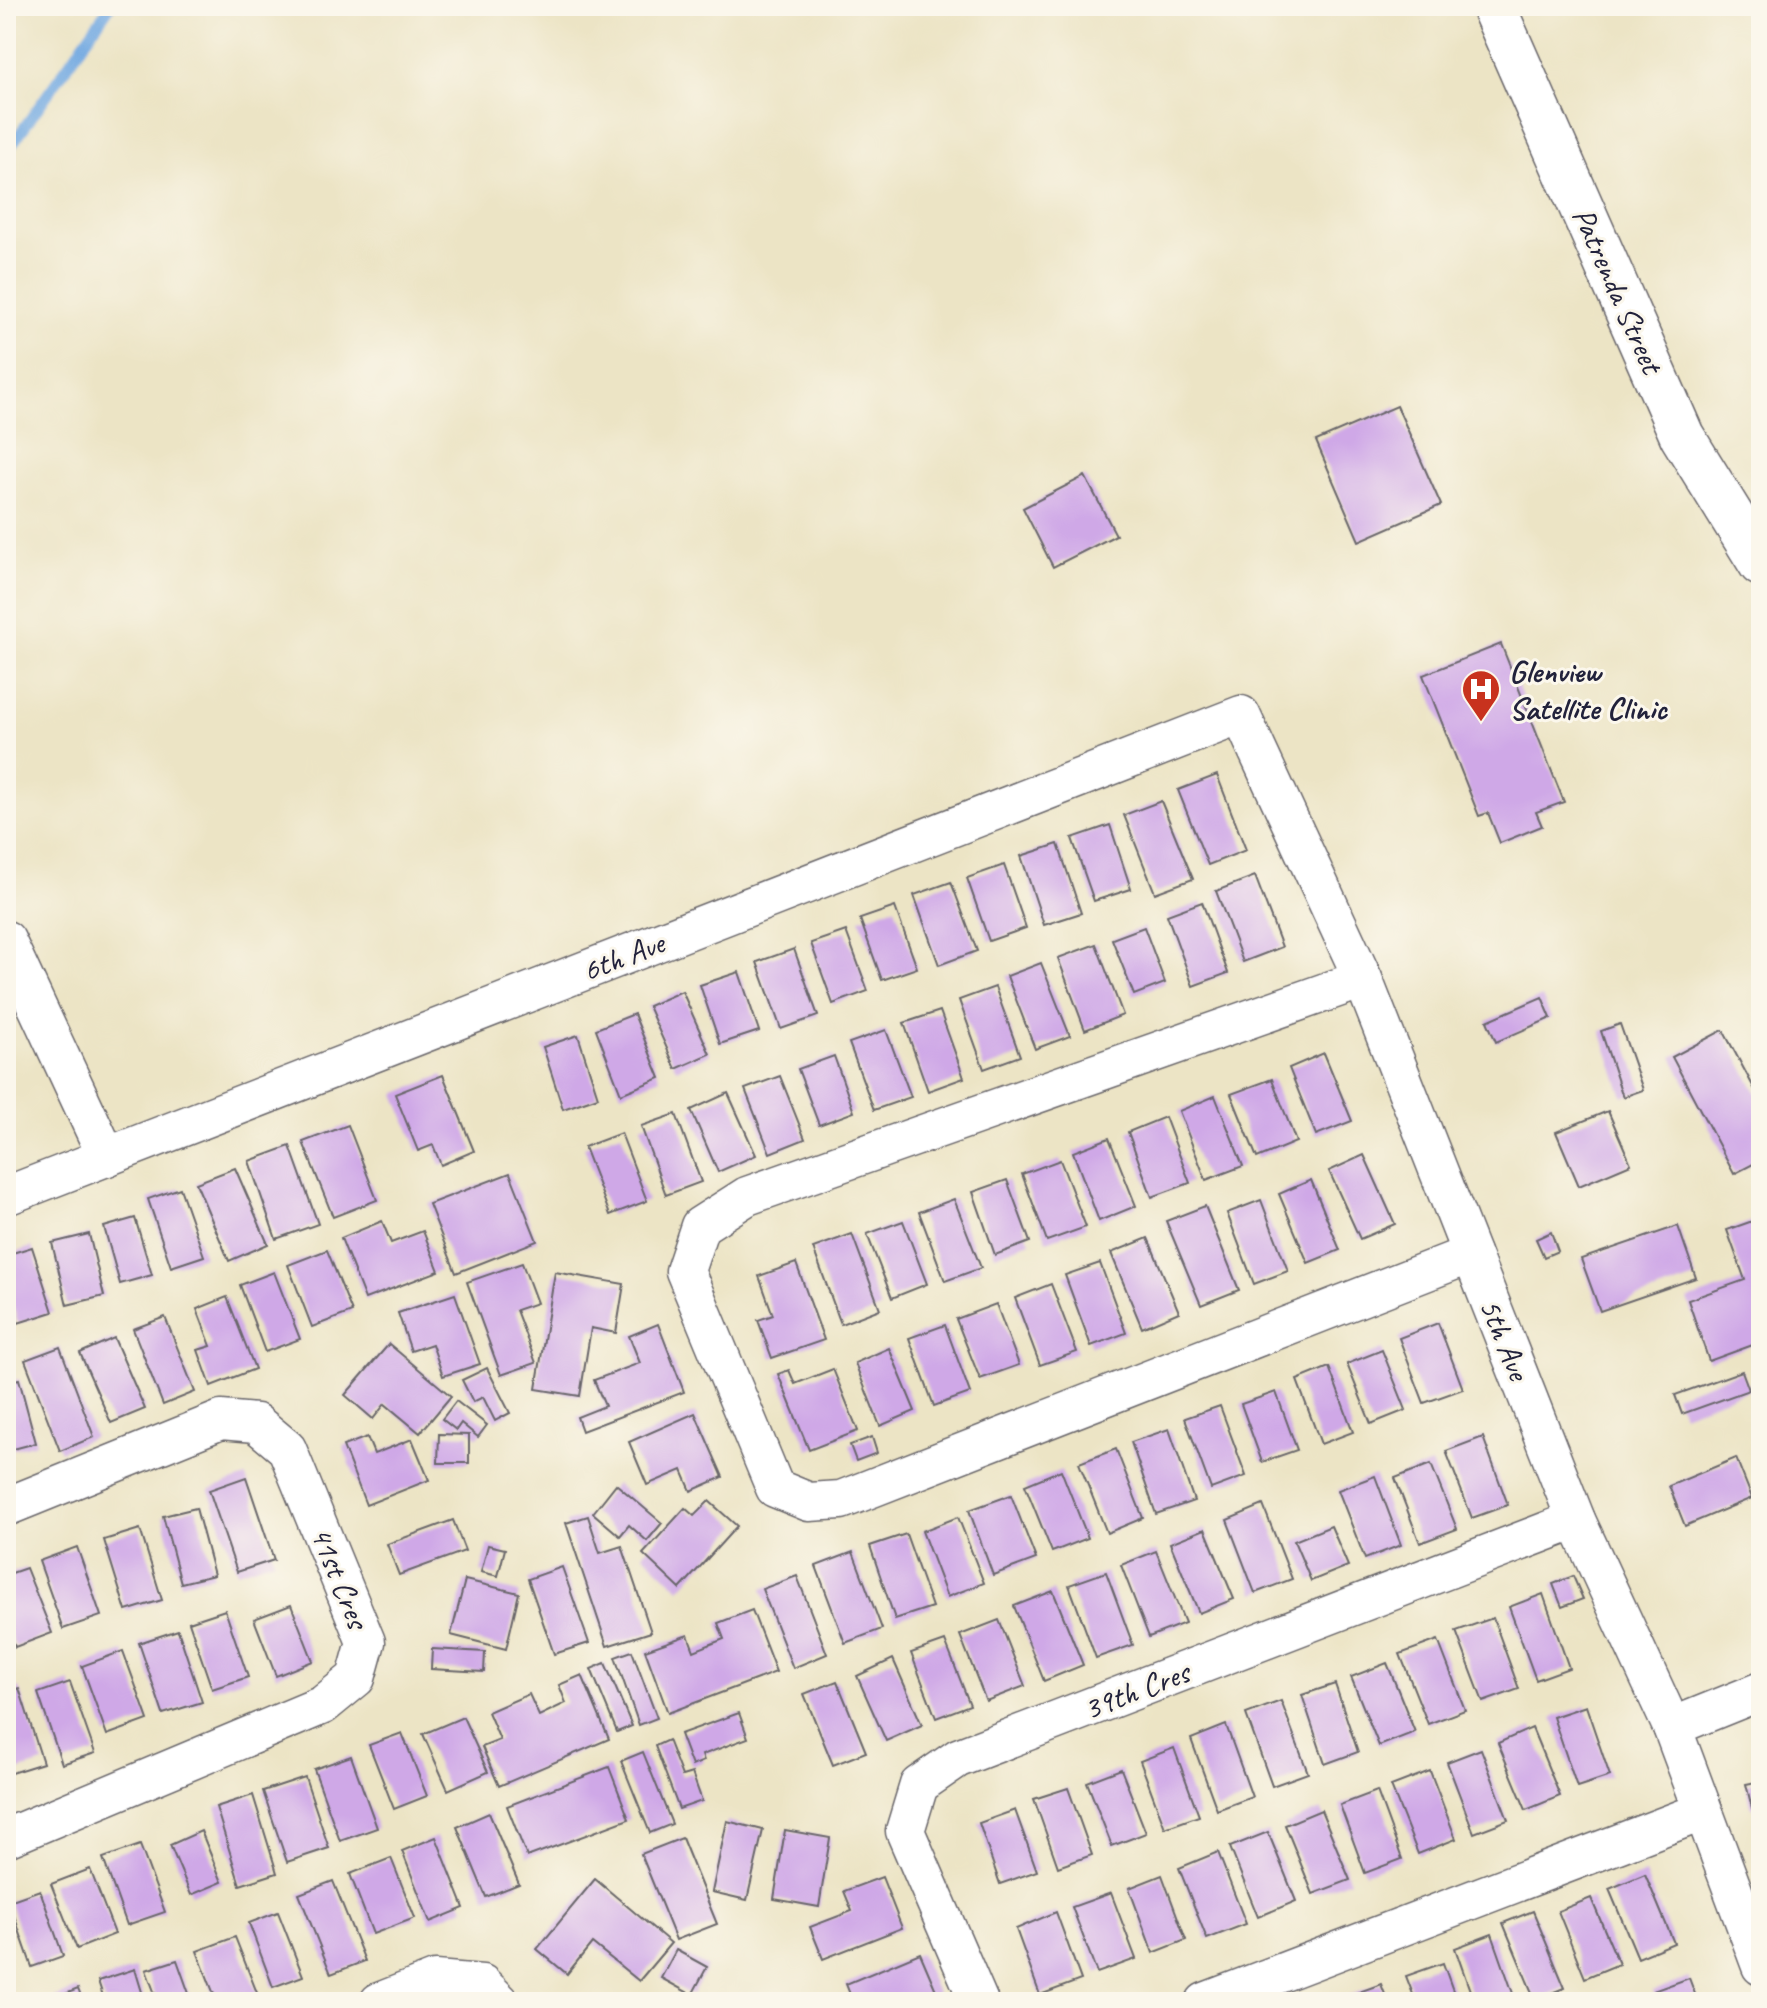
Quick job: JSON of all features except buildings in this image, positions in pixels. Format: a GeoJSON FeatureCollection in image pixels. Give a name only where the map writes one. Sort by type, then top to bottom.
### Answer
{"type":"FeatureCollection","features":[{"type":"Feature","properties":{"kind":"street","name":"Patrenda Street"},"geometry":{"type":"LineString","coordinates":[[1493,6],[1682,436],[1761,564]]}},
{"type":"Feature","properties":{"kind":"street","name":"5th Ave"},"geometry":{"type":"LineString","coordinates":[[1241,715],[1363,979],[1576,1520],[1672,1727],[1701,1812],[1761,1966]]}},
{"type":"Feature","properties":{"kind":"street","name":"6th Ave"},"geometry":{"type":"LineString","coordinates":[[6,1196],[1241,715]]}},
{"type":"Feature","properties":{"kind":"street"},"geometry":{"type":"LineString","coordinates":[[6,940],[107,1157]]}},
{"type":"Feature","properties":{"kind":"street"},"geometry":{"type":"LineString","coordinates":[[1363,979],[747,1196],[700,1226],[685,1271],[775,1488],[809,1502],[841,1500],[1471,1254]]}},
{"type":"Feature","properties":{"kind":"street","name":"41st Cres"},"geometry":{"type":"LineString","coordinates":[[6,1507],[221,1420],[256,1423],[287,1449],[366,1642],[356,1678],[323,1705],[6,1838]]}},
{"type":"Feature","properties":{"kind":"street","name":"39th Cres"},"geometry":{"type":"LineString","coordinates":[[979,2002],[905,1831],[919,1785],[958,1758],[1576,1520]]}},
{"type":"Feature","properties":{"kind":"street"},"geometry":{"type":"LineString","coordinates":[[1672,1727],[1761,1691]]}},
{"type":"Feature","properties":{"kind":"street"},"geometry":{"type":"LineString","coordinates":[[1205,2002],[1701,1812]]}},
{"type":"Feature","properties":{"kind":"street"},"geometry":{"type":"LineString","coordinates":[[379,2002],[435,1980],[482,1984],[500,2002]]}},
{"type":"Feature","properties":{"kind":"waterway"},"geometry":{"type":"LineString","coordinates":[[6,153],[110,6]]}},
{"type":"Feature","properties":{"kind":"place","name":"Glenview Satellite Clinic"},"geometry":{"type":"Point","coordinates":[1481,723]}}]}
